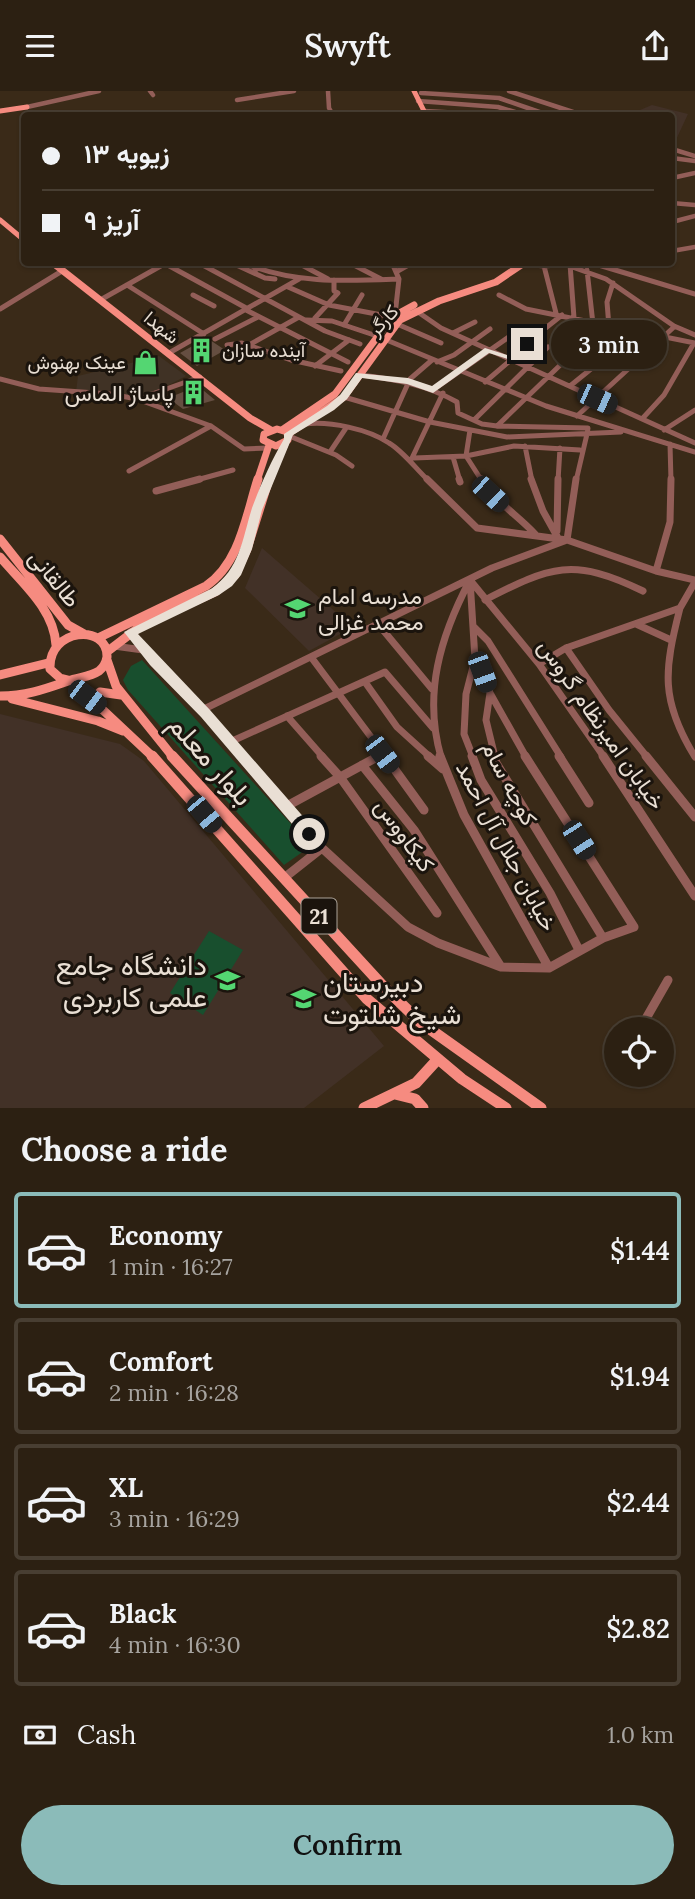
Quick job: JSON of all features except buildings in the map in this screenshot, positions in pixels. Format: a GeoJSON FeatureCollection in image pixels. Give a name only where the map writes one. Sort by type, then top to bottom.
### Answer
{"type":"FeatureCollection","features":[{"type":"Feature","properties":{"kind":"main road"},"geometry":{"type":"LineString","coordinates":[[414,91],[424,112]]}},
{"type":"Feature","properties":{"kind":"main road"},"geometry":{"type":"LineString","coordinates":[[0,111],[27,107]]}},
{"type":"Feature","properties":{"kind":"main road"},"geometry":{"type":"LineString","coordinates":[[0,220],[21,238]]}},
{"type":"Feature","properties":{"kind":"main road","name":"شهدا"},"geometry":{"type":"LineString","coordinates":[[56,266],[102,299],[250,418]]}},
{"type":"Feature","properties":{"kind":"main road","name":"کارگر"},"geometry":{"type":"LineString","coordinates":[[286,436],[335,394],[395,319],[414,304],[489,279],[514,266]]}},
{"type":"Feature","properties":{"kind":"main road","name":"کارگر"},"geometry":{"type":"LineString","coordinates":[[395,319],[486,287],[516,266]]}},
{"type":"Feature","properties":{"kind":"main road","name":"کارگر"},"geometry":{"type":"LineString","coordinates":[[286,436],[344,397],[381,337]]}},
{"type":"Feature","properties":{"kind":"main road"},"geometry":{"type":"LineString","coordinates":[[250,418],[286,436]]}},
{"type":"Feature","properties":{"kind":"main road"},"geometry":{"type":"LineString","coordinates":[[250,418],[267,444]]}},
{"type":"Feature","properties":{"kind":"main road"},"geometry":{"type":"LineString","coordinates":[[97,638],[206,586],[222,575],[233,556],[271,430]]}},
{"type":"Feature","properties":{"kind":"main road"},"geometry":{"type":"LineString","coordinates":[[267,444],[286,436]]}},
{"type":"Feature","properties":{"kind":"main road"},"geometry":{"type":"LineString","coordinates":[[0,697],[38,692],[93,675],[109,652],[130,632],[215,592],[235,575],[247,549],[257,510],[286,436]]}},
{"type":"Feature","properties":{"kind":"main road","name":"طالقانی"},"geometry":{"type":"LineString","coordinates":[[0,540],[68,625],[85,635]]}},
{"type":"Feature","properties":{"kind":"main road","name":"طالقانی"},"geometry":{"type":"LineString","coordinates":[[0,557],[51,621],[58,636],[56,645]]}},
{"type":"Feature","properties":{"kind":"main road"},"geometry":{"type":"LineString","coordinates":[[9,569],[19,564]]}},
{"type":"Feature","properties":{"kind":"main road"},"geometry":{"type":"LineString","coordinates":[[70,681],[54,675],[48,663],[50,653],[56,645],[75,635],[85,635],[97,638],[109,652]]}},
{"type":"Feature","properties":{"kind":"main road","name":"بلوار معلم"},"geometry":{"type":"LineString","coordinates":[[109,652],[116,686],[173,757],[382,985],[420,1022],[541,1108]]}},
{"type":"Feature","properties":{"kind":"main road"},"geometry":{"type":"LineString","coordinates":[[0,675],[48,663]]}},
{"type":"Feature","properties":{"kind":"main road","name":"بلوار معلم"},"geometry":{"type":"LineString","coordinates":[[70,681],[135,738],[367,999],[437,1060],[506,1108]]}},
{"type":"Feature","properties":{"kind":"main road"},"geometry":{"type":"LineString","coordinates":[[99,707],[95,697],[100,692],[112,691],[123,695]]}},
{"type":"Feature","properties":{"kind":"main road"},"geometry":{"type":"LineString","coordinates":[[0,697],[98,721],[135,738]]}},
{"type":"Feature","properties":{"kind":"main road"},"geometry":{"type":"LineString","coordinates":[[365,1108],[416,1083],[437,1060]]}},
{"type":"Feature","properties":{"kind":"main road"},"geometry":{"type":"LineString","coordinates":[[395,1094],[415,1099],[424,1108]]}},
{"type":"Feature","properties":{"kind":"street"},"geometry":{"type":"LineString","coordinates":[[27,107],[88,91]]}},
{"type":"Feature","properties":{"kind":"street"},"geometry":{"type":"LineString","coordinates":[[27,107],[99,91]]}},
{"type":"Feature","properties":{"kind":"street"},"geometry":{"type":"LineString","coordinates":[[237,100],[294,91]]}},
{"type":"Feature","properties":{"kind":"street"},"geometry":{"type":"LineString","coordinates":[[328,91],[331,112]]}},
{"type":"Feature","properties":{"kind":"street"},"geometry":{"type":"LineString","coordinates":[[509,91],[573,112]]}},
{"type":"Feature","properties":{"kind":"street"},"geometry":{"type":"LineString","coordinates":[[421,93],[472,93],[507,100],[541,112]]}},
{"type":"Feature","properties":{"kind":"street"},"geometry":{"type":"LineString","coordinates":[[435,102],[438,93]]}},
{"type":"Feature","properties":{"kind":"street"},"geometry":{"type":"LineString","coordinates":[[498,107],[507,100]]}},
{"type":"Feature","properties":{"kind":"street"},"geometry":{"type":"LineString","coordinates":[[418,101],[498,107],[514,112]]}},
{"type":"Feature","properties":{"kind":"street"},"geometry":{"type":"LineString","coordinates":[[510,111],[520,104]]}},
{"type":"Feature","properties":{"kind":"street"},"geometry":{"type":"LineString","coordinates":[[675,150],[695,156]]}},
{"type":"Feature","properties":{"kind":"street"},"geometry":{"type":"LineString","coordinates":[[675,158],[695,161]]}},
{"type":"Feature","properties":{"kind":"street"},"geometry":{"type":"LineString","coordinates":[[675,177],[695,173]]}},
{"type":"Feature","properties":{"kind":"street"},"geometry":{"type":"LineString","coordinates":[[675,203],[695,205]]}},
{"type":"Feature","properties":{"kind":"street"},"geometry":{"type":"LineString","coordinates":[[675,221],[695,216]]}},
{"type":"Feature","properties":{"kind":"street"},"geometry":{"type":"LineString","coordinates":[[675,250],[695,247]]}},
{"type":"Feature","properties":{"kind":"street"},"geometry":{"type":"LineString","coordinates":[[102,299],[160,266]]}},
{"type":"Feature","properties":{"kind":"street"},"geometry":{"type":"LineString","coordinates":[[170,266],[278,328],[348,362]]}},
{"type":"Feature","properties":{"kind":"street"},"geometry":{"type":"LineString","coordinates":[[204,266],[302,319],[360,344]]}},
{"type":"Feature","properties":{"kind":"street"},"geometry":{"type":"LineString","coordinates":[[238,266],[265,278],[398,279]]}},
{"type":"Feature","properties":{"kind":"street"},"geometry":{"type":"LineString","coordinates":[[250,266],[269,274],[300,279]]}},
{"type":"Feature","properties":{"kind":"street"},"geometry":{"type":"LineString","coordinates":[[250,272],[264,266]]}},
{"type":"Feature","properties":{"kind":"street"},"geometry":{"type":"LineString","coordinates":[[304,266],[333,280]]}},
{"type":"Feature","properties":{"kind":"street"},"geometry":{"type":"LineString","coordinates":[[356,266],[382,279]]}},
{"type":"Feature","properties":{"kind":"street"},"geometry":{"type":"LineString","coordinates":[[393,266],[398,279],[395,319]]}},
{"type":"Feature","properties":{"kind":"street"},"geometry":{"type":"LineString","coordinates":[[396,272],[407,266]]}},
{"type":"Feature","properties":{"kind":"street"},"geometry":{"type":"LineString","coordinates":[[544,266],[559,314]]}},
{"type":"Feature","properties":{"kind":"street"},"geometry":{"type":"LineString","coordinates":[[564,329],[574,318],[570,266]]}},
{"type":"Feature","properties":{"kind":"street"},"geometry":{"type":"LineString","coordinates":[[576,266],[613,283],[674,327],[692,332],[694,340],[664,395],[642,419]]}},
{"type":"Feature","properties":{"kind":"street"},"geometry":{"type":"LineString","coordinates":[[602,266],[695,295]]}},
{"type":"Feature","properties":{"kind":"street"},"geometry":{"type":"LineString","coordinates":[[587,270],[593,324]]}},
{"type":"Feature","properties":{"kind":"street"},"geometry":{"type":"LineString","coordinates":[[0,309],[62,271]]}},
{"type":"Feature","properties":{"kind":"street"},"geometry":{"type":"LineString","coordinates":[[169,353],[300,279]]}},
{"type":"Feature","properties":{"kind":"street"},"geometry":{"type":"LineString","coordinates":[[315,318],[338,293],[334,291],[333,280]]}},
{"type":"Feature","properties":{"kind":"street"},"geometry":{"type":"LineString","coordinates":[[609,327],[607,302],[613,283]]}},
{"type":"Feature","properties":{"kind":"street"},"geometry":{"type":"LineString","coordinates":[[127,285],[204,334]]}},
{"type":"Feature","properties":{"kind":"street"},"geometry":{"type":"LineString","coordinates":[[288,286],[329,305],[395,319],[441,343]]}},
{"type":"Feature","properties":{"kind":"street"},"geometry":{"type":"LineString","coordinates":[[194,295],[214,306]]}},
{"type":"Feature","properties":{"kind":"street"},"geometry":{"type":"LineString","coordinates":[[344,325],[362,295]]}},
{"type":"Feature","properties":{"kind":"street"},"geometry":{"type":"LineString","coordinates":[[499,295],[526,309],[559,314],[601,326],[694,340]]}},
{"type":"Feature","properties":{"kind":"street"},"geometry":{"type":"LineString","coordinates":[[415,310],[453,333],[695,443]]}},
{"type":"Feature","properties":{"kind":"street"},"geometry":{"type":"LineString","coordinates":[[534,318],[544,311]]}},
{"type":"Feature","properties":{"kind":"street"},"geometry":{"type":"LineString","coordinates":[[485,382],[559,314]]}},
{"type":"Feature","properties":{"kind":"street"},"geometry":{"type":"LineString","coordinates":[[215,339],[258,317]]}},
{"type":"Feature","properties":{"kind":"street"},"geometry":{"type":"LineString","coordinates":[[249,345],[278,328],[302,319],[315,318],[381,337],[485,382],[577,416],[695,452]]}},
{"type":"Feature","properties":{"kind":"street"},"geometry":{"type":"LineString","coordinates":[[453,333],[475,322]]}},
{"type":"Feature","properties":{"kind":"street"},"geometry":{"type":"LineString","coordinates":[[594,333],[601,326]]}},
{"type":"Feature","properties":{"kind":"street"},"geometry":{"type":"LineString","coordinates":[[577,416],[674,327]]}},
{"type":"Feature","properties":{"kind":"street"},"geometry":{"type":"LineString","coordinates":[[383,439],[398,413],[408,381],[414,373],[434,361],[454,355],[490,329]]}},
{"type":"Feature","properties":{"kind":"street"},"geometry":{"type":"LineString","coordinates":[[621,338],[625,330]]}},
{"type":"Feature","properties":{"kind":"street"},"geometry":{"type":"LineString","coordinates":[[433,390],[513,334]]}},
{"type":"Feature","properties":{"kind":"street"},"geometry":{"type":"LineString","coordinates":[[315,366],[349,340]]}},
{"type":"Feature","properties":{"kind":"street"},"geometry":{"type":"LineString","coordinates":[[227,345],[242,343],[315,366],[341,371]]}},
{"type":"Feature","properties":{"kind":"street"},"geometry":{"type":"LineString","coordinates":[[474,420],[548,347]]}},
{"type":"Feature","properties":{"kind":"street"},"geometry":{"type":"LineString","coordinates":[[497,426],[579,347]]}},
{"type":"Feature","properties":{"kind":"street"},"geometry":{"type":"LineString","coordinates":[[570,386],[607,355]]}},
{"type":"Feature","properties":{"kind":"street"},"geometry":{"type":"LineString","coordinates":[[360,375],[408,381],[443,393],[457,402],[458,413],[497,426],[588,428],[580,450],[573,518],[567,540]]}},
{"type":"Feature","properties":{"kind":"street"},"geometry":{"type":"LineString","coordinates":[[137,399],[200,377]]}},
{"type":"Feature","properties":{"kind":"street"},"geometry":{"type":"LineString","coordinates":[[0,379],[39,389],[100,393],[137,399],[211,426],[244,449],[267,444]]}},
{"type":"Feature","properties":{"kind":"street"},"geometry":{"type":"LineString","coordinates":[[414,458],[443,393]]}},
{"type":"Feature","properties":{"kind":"street"},"geometry":{"type":"LineString","coordinates":[[344,397],[430,422],[507,437],[530,434],[640,434]]}},
{"type":"Feature","properties":{"kind":"street"},"geometry":{"type":"LineString","coordinates":[[664,430],[695,411]]}},
{"type":"Feature","properties":{"kind":"street"},"geometry":{"type":"LineString","coordinates":[[305,423],[320,422],[346,428],[390,443],[477,528],[558,535]]}},
{"type":"Feature","properties":{"kind":"street"},"geometry":{"type":"LineString","coordinates":[[640,434],[649,423]]}},
{"type":"Feature","properties":{"kind":"street"},"geometry":{"type":"LineString","coordinates":[[129,471],[211,426]]}},
{"type":"Feature","properties":{"kind":"street"},"geometry":{"type":"LineString","coordinates":[[330,452],[346,428]]}},
{"type":"Feature","properties":{"kind":"street"},"geometry":{"type":"LineString","coordinates":[[470,430],[466,456],[490,494],[520,517],[536,535]]}},
{"type":"Feature","properties":{"kind":"street"},"geometry":{"type":"LineString","coordinates":[[686,439],[695,433]]}},
{"type":"Feature","properties":{"kind":"street"},"geometry":{"type":"LineString","coordinates":[[286,436],[330,452],[352,467]]}},
{"type":"Feature","properties":{"kind":"street"},"geometry":{"type":"LineString","coordinates":[[656,571],[672,506],[668,465],[670,444]]}},
{"type":"Feature","properties":{"kind":"street"},"geometry":{"type":"LineString","coordinates":[[405,460],[466,456],[525,446],[580,450]]}},
{"type":"Feature","properties":{"kind":"street"},"geometry":{"type":"LineString","coordinates":[[525,446],[532,482],[543,511],[558,535],[656,571],[695,581],[680,608],[667,655],[668,705],[680,734],[695,757]]}},
{"type":"Feature","properties":{"kind":"street"},"geometry":{"type":"LineString","coordinates":[[558,535],[556,508],[560,448]]}},
{"type":"Feature","properties":{"kind":"street"},"geometry":{"type":"LineString","coordinates":[[453,457],[460,482]]}},
{"type":"Feature","properties":{"kind":"street"},"geometry":{"type":"LineString","coordinates":[[156,491],[233,471]]}},
{"type":"Feature","properties":{"kind":"street"},"geometry":{"type":"LineString","coordinates":[[202,710],[470,579],[567,540]]}},
{"type":"Feature","properties":{"kind":"street"},"geometry":{"type":"LineString","coordinates":[[485,600],[524,578],[567,568],[615,577],[643,591]]}},
{"type":"Feature","properties":{"kind":"street","name":"خیابان امیرنظام گروس"},"geometry":{"type":"LineString","coordinates":[[470,579],[539,664],[620,780],[695,896]]}},
{"type":"Feature","properties":{"kind":"street","name":"کوچه سام"},"geometry":{"type":"LineString","coordinates":[[470,579],[475,659],[466,694],[464,734],[481,780],[550,893],[579,950]]}},
{"type":"Feature","properties":{"kind":"street","name":"خیابان جلال آل احمد"},"geometry":{"type":"LineString","coordinates":[[470,579],[452,613],[432,689],[433,729],[443,769],[472,831],[549,968]]}},
{"type":"Feature","properties":{"kind":"street"},"geometry":{"type":"LineString","coordinates":[[539,664],[566,648],[680,608]]}},
{"type":"Feature","properties":{"kind":"street"},"geometry":{"type":"LineString","coordinates":[[379,624],[432,689]]}},
{"type":"Feature","properties":{"kind":"street"},"geometry":{"type":"LineString","coordinates":[[636,624],[671,640]]}},
{"type":"Feature","properties":{"kind":"street"},"geometry":{"type":"LineString","coordinates":[[474,627],[488,641],[589,803]]}},
{"type":"Feature","properties":{"kind":"street"},"geometry":{"type":"LineString","coordinates":[[130,632],[322,848],[408,927],[438,943],[501,967],[549,968],[603,937],[634,927],[523,754],[490,693],[475,651]]}},
{"type":"Feature","properties":{"kind":"street"},"geometry":{"type":"LineString","coordinates":[[109,652],[123,646],[144,650]]}},
{"type":"Feature","properties":{"kind":"street"},"geometry":{"type":"LineString","coordinates":[[566,648],[609,710],[695,817]]}},
{"type":"Feature","properties":{"kind":"street"},"geometry":{"type":"LineString","coordinates":[[311,657],[340,692],[424,810]]}},
{"type":"Feature","properties":{"kind":"street"},"geometry":{"type":"LineString","coordinates":[[230,742],[386,672],[433,729]]}},
{"type":"Feature","properties":{"kind":"street"},"geometry":{"type":"LineString","coordinates":[[365,682],[397,727],[443,769]]}},
{"type":"Feature","properties":{"kind":"street"},"geometry":{"type":"LineString","coordinates":[[490,693],[486,720],[496,763],[603,937]]}},
{"type":"Feature","properties":{"kind":"street","name":"کیکاووس"},"geometry":{"type":"LineString","coordinates":[[287,716],[340,777],[437,913]]}},
{"type":"Feature","properties":{"kind":"street"},"geometry":{"type":"LineString","coordinates":[[285,807],[382,754]]}},
{"type":"Feature","properties":{"kind":"street"},"geometry":{"type":"LineString","coordinates":[[362,765],[414,830],[501,967]]}},
{"type":"Feature","properties":{"kind":"street"},"geometry":{"type":"LineString","coordinates":[[284,878],[322,848]]}},
{"type":"Feature","properties":{"kind":"street"},"geometry":{"type":"LineString","coordinates":[[647,1017],[668,980]]}},
{"type":"Feature","properties":{"kind":"shaded area"},"geometry":{"type":"Polygon","coordinates":[[[652,105],[688,114],[675,142],[675,112],[635,112],[652,105]]]}},
{"type":"Feature","properties":{"kind":"shaded area"},"geometry":{"type":"Polygon","coordinates":[[[159,356],[186,376],[138,401],[122,396],[76,392],[78,376],[159,356]]]}},
{"type":"Feature","properties":{"kind":"shaded area","name":"مدرسه امام محمد غزالی"},"geometry":{"type":"Polygon","coordinates":[[[262,548],[353,627],[309,651],[245,588],[262,548]]]}},
{"type":"Feature","properties":{"kind":"shaded area"},"geometry":{"type":"Polygon","coordinates":[[[0,714],[120,744],[144,761],[384,1046],[304,1108],[0,1108],[0,714]]]}},
{"type":"Feature","properties":{"kind":"green space"},"geometry":{"type":"Polygon","coordinates":[[[142,660],[311,846],[284,865],[128,690],[123,680],[131,666],[142,660]]]}},
{"type":"Feature","properties":{"kind":"green space"},"geometry":{"type":"Polygon","coordinates":[[[209,931],[243,950],[203,1015],[170,993],[209,931]]]}},
{"type":"Feature","properties":{"kind":"place","name":"آینده سازان"},"geometry":{"type":"Point","coordinates":[202,350]}},
{"type":"Feature","properties":{"kind":"place","name":"عینک بهنوش"},"geometry":{"type":"Point","coordinates":[146,362]}},
{"type":"Feature","properties":{"kind":"place","name":"پاساژ الماس"},"geometry":{"type":"Point","coordinates":[194,392]}},
{"type":"Feature","properties":{"kind":"place","name":"مدرسه امام محمد غزالی"},"geometry":{"type":"Point","coordinates":[298,608]}},
{"type":"Feature","properties":{"kind":"place","name":"دانشگاه جامع علمی کاربردی"},"geometry":{"type":"Point","coordinates":[227,981]}},
{"type":"Feature","properties":{"kind":"place","name":"دبیرستان شیخ شلتوت"},"geometry":{"type":"Point","coordinates":[303,998]}},
{"type":"Feature","properties":{"kind":"route"},"geometry":{"type":"LineString","coordinates":[[309,834],[206,714],[154,661],[130,632],[215,592],[228,583],[235,575],[247,549],[257,510],[275,463],[289,439],[288,434],[344,397],[360,375],[408,381],[433,390],[488,349],[508,358],[527,344]]}}]}
